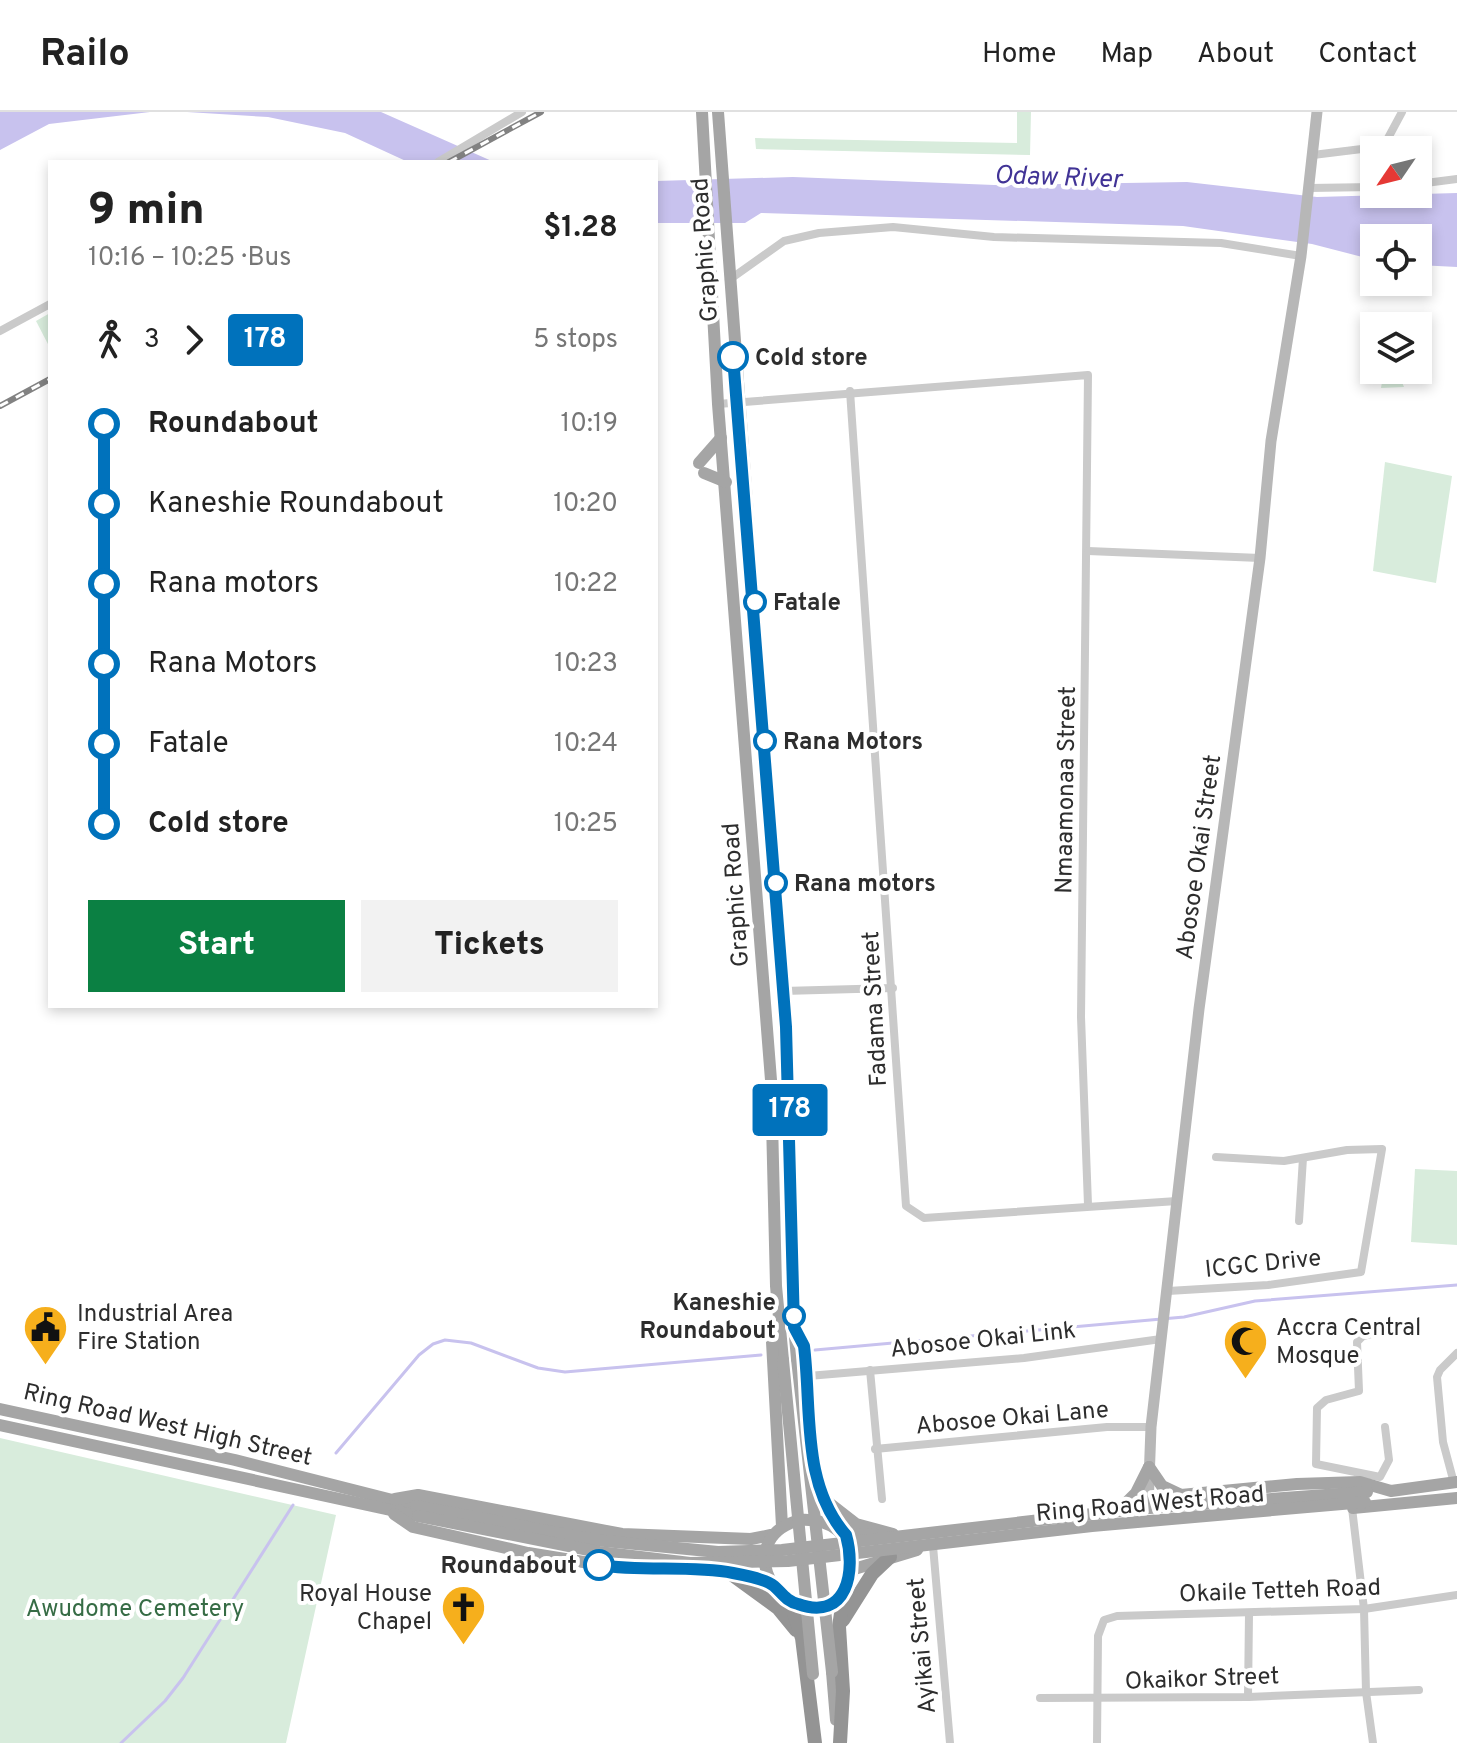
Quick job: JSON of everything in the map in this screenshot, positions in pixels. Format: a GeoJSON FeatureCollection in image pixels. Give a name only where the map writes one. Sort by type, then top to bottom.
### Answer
{"type":"FeatureCollection","features":[{"type":"Feature","properties":{"kind":"highway"},"geometry":{"type":"LineString","coordinates":[[839,1627],[872,1574],[890,1557]]}},
{"type":"Feature","properties":{"kind":"highway"},"geometry":{"type":"LineString","coordinates":[[730,1573],[778,1608],[802,1638]]}},
{"type":"Feature","properties":{"kind":"highway"},"geometry":{"type":"LineString","coordinates":[[839,1743],[843,1691],[839,1627],[844,1593]]}},
{"type":"Feature","properties":{"kind":"highway"},"geometry":{"type":"LineString","coordinates":[[790,1601],[802,1638],[817,1743]]}},
{"type":"Feature","properties":{"kind":"main road","name":"Graphic Road"},"geometry":{"type":"LineString","coordinates":[[702,112],[718,404],[771,1080],[776,1286],[787,1327],[804,1346],[812,1451],[821,1495],[841,1531]]}},
{"type":"Feature","properties":{"kind":"main road","name":"Graphic Road"},"geometry":{"type":"LineString","coordinates":[[721,112],[720,157],[725,240],[783,991],[790,1121],[787,1327]]}},
{"type":"Feature","properties":{"kind":"main road"},"geometry":{"type":"LineString","coordinates":[[721,438],[702,468],[726,482]]}},
{"type":"Feature","properties":{"kind":"main road","name":"Graphic Road"},"geometry":{"type":"LineString","coordinates":[[782,1526],[772,1342],[774,1330],[787,1327]]}},
{"type":"Feature","properties":{"kind":"main road"},"geometry":{"type":"LineString","coordinates":[[787,1327],[817,1743]]}},
{"type":"Feature","properties":{"kind":"main road"},"geometry":{"type":"LineString","coordinates":[[790,1360],[839,1743]]}},
{"type":"Feature","properties":{"kind":"main road","name":"Ring Road West High Street"},"geometry":{"type":"LineString","coordinates":[[0,1409],[344,1486],[393,1506]]}},
{"type":"Feature","properties":{"kind":"main road","name":"Ring Road West High Street"},"geometry":{"type":"LineString","coordinates":[[0,1425],[341,1502],[393,1506]]}},
{"type":"Feature","properties":{"kind":"main road"},"geometry":{"type":"LineString","coordinates":[[1121,1507],[1136,1493],[1149,1467],[1162,1486],[1181,1495]]}},
{"type":"Feature","properties":{"kind":"main road","name":"Ring Road West Road"},"geometry":{"type":"LineString","coordinates":[[841,1531],[893,1534],[1064,1520],[1181,1495],[1360,1482],[1394,1491],[1456,1483]]}},
{"type":"Feature","properties":{"kind":"main road"},"geometry":{"type":"LineString","coordinates":[[1366,1497],[1394,1491]]}},
{"type":"Feature","properties":{"kind":"main road"},"geometry":{"type":"LineString","coordinates":[[393,1506],[418,1495],[622,1534],[751,1539],[771,1535],[782,1526],[809,1520],[841,1531],[851,1570],[844,1593],[822,1605],[806,1606],[790,1601],[774,1585],[765,1561],[771,1535]]}},
{"type":"Feature","properties":{"kind":"main road"},"geometry":{"type":"LineString","coordinates":[[821,1495],[840,1514],[856,1524],[893,1534]]}},
{"type":"Feature","properties":{"kind":"main road"},"geometry":{"type":"LineString","coordinates":[[1366,1497],[1382,1506]]}},
{"type":"Feature","properties":{"kind":"main road","name":"Ring Road West Road"},"geometry":{"type":"LineString","coordinates":[[785,1556],[1092,1513],[1366,1497]]}},
{"type":"Feature","properties":{"kind":"main road","name":"Ring Road West Road"},"geometry":{"type":"LineString","coordinates":[[785,1556],[1366,1497]]}},
{"type":"Feature","properties":{"kind":"main road","name":"Ring Road West Road"},"geometry":{"type":"LineString","coordinates":[[851,1570],[933,1546],[1457,1498]]}},
{"type":"Feature","properties":{"kind":"main road"},"geometry":{"type":"LineString","coordinates":[[393,1506],[614,1542],[689,1551],[785,1556]]}},
{"type":"Feature","properties":{"kind":"main road"},"geometry":{"type":"LineString","coordinates":[[393,1506],[413,1527],[549,1557],[608,1566],[730,1573],[774,1585]]}},
{"type":"Feature","properties":{"kind":"street"},"geometry":{"type":"LineString","coordinates":[[442,160],[522,112]]}},
{"type":"Feature","properties":{"kind":"street","name":"Abosoe Okai Street"},"geometry":{"type":"LineString","coordinates":[[1148,1526],[1151,1427],[1199,1009],[1260,558],[1271,441],[1301,253],[1317,112]]}},
{"type":"Feature","properties":{"kind":"street"},"geometry":{"type":"LineString","coordinates":[[1313,155],[1378,147],[1387,140],[1402,112]]}},
{"type":"Feature","properties":{"kind":"street"},"geometry":{"type":"LineString","coordinates":[[1432,182],[1457,179]]}},
{"type":"Feature","properties":{"kind":"street"},"geometry":{"type":"LineString","coordinates":[[1308,192],[1360,188]]}},
{"type":"Feature","properties":{"kind":"street"},"geometry":{"type":"LineString","coordinates":[[728,280],[784,241],[819,233],[893,227],[994,237],[1221,243],[1301,253]]}},
{"type":"Feature","properties":{"kind":"street"},"geometry":{"type":"LineString","coordinates":[[0,331],[48,305]]}},
{"type":"Feature","properties":{"kind":"street","name":"Nmaamonaa Street"},"geometry":{"type":"LineString","coordinates":[[850,391],[1088,375],[1081,1002],[1088,1205]]}},
{"type":"Feature","properties":{"kind":"street"},"geometry":{"type":"LineString","coordinates":[[718,404],[850,391]]}},
{"type":"Feature","properties":{"kind":"street","name":"Fadama Street"},"geometry":{"type":"LineString","coordinates":[[850,391],[893,988],[904,1193],[911,1212],[924,1218],[1177,1201]]}},
{"type":"Feature","properties":{"kind":"street"},"geometry":{"type":"LineString","coordinates":[[1088,551],[1260,558]]}},
{"type":"Feature","properties":{"kind":"street"},"geometry":{"type":"LineString","coordinates":[[783,991],[893,988]]}},
{"type":"Feature","properties":{"kind":"street","name":"ICGC Drive"},"geometry":{"type":"LineString","coordinates":[[1168,1297],[1361,1272],[1382,1149],[1347,1150],[1303,1158]]}},
{"type":"Feature","properties":{"kind":"street"},"geometry":{"type":"LineString","coordinates":[[1216,1157],[1284,1161],[1303,1158],[1299,1221]]}},
{"type":"Feature","properties":{"kind":"street"},"geometry":{"type":"LineString","coordinates":[[1375,1333],[1363,1336],[1357,1342],[1359,1391],[1326,1400],[1317,1408],[1316,1464],[1367,1476],[1384,1474]]}},
{"type":"Feature","properties":{"kind":"street","name":"Abosoe Okai Link"},"geometry":{"type":"LineString","coordinates":[[808,1376],[1024,1358],[1162,1337]]}},
{"type":"Feature","properties":{"kind":"street"},"geometry":{"type":"LineString","coordinates":[[1456,1483],[1443,1442],[1437,1377],[1457,1353]]}},
{"type":"Feature","properties":{"kind":"street"},"geometry":{"type":"LineString","coordinates":[[870,1370],[882,1499]]}},
{"type":"Feature","properties":{"kind":"street","name":"Abosoe Okai Lane"},"geometry":{"type":"LineString","coordinates":[[875,1449],[1107,1427],[1151,1427]]}},
{"type":"Feature","properties":{"kind":"street"},"geometry":{"type":"LineString","coordinates":[[1384,1474],[1389,1460],[1385,1427]]}},
{"type":"Feature","properties":{"kind":"street"},"geometry":{"type":"LineString","coordinates":[[1384,1474],[1394,1491]]}},
{"type":"Feature","properties":{"kind":"street"},"geometry":{"type":"LineString","coordinates":[[1352,1508],[1364,1609],[1366,1692],[1373,1743]]}},
{"type":"Feature","properties":{"kind":"street","name":"Ayikai Street"},"geometry":{"type":"LineString","coordinates":[[933,1546],[950,1743]]}},
{"type":"Feature","properties":{"kind":"street","name":"Okaile Tetteh Road"},"geometry":{"type":"LineString","coordinates":[[1098,1700],[1098,1636],[1104,1620],[1117,1616],[1364,1609],[1457,1595]]}},
{"type":"Feature","properties":{"kind":"street"},"geometry":{"type":"LineString","coordinates":[[1248,1697],[1249,1614]]}},
{"type":"Feature","properties":{"kind":"street","name":"Okaikor Street"},"geometry":{"type":"LineString","coordinates":[[1040,1698],[1248,1697],[1419,1690]]}},
{"type":"Feature","properties":{"kind":"street"},"geometry":{"type":"LineString","coordinates":[[1097,1743],[1098,1700]]}},
{"type":"Feature","properties":{"kind":"green space"},"geometry":{"type":"Polygon","coordinates":[[[1017,112],[1031,112],[1030,155],[756,149],[755,138],[1017,143],[1017,112]]]}},
{"type":"Feature","properties":{"kind":"green space"},"geometry":{"type":"Polygon","coordinates":[[[48,314],[48,344],[36,321],[48,314]]]}},
{"type":"Feature","properties":{"kind":"green space"},"geometry":{"type":"Polygon","coordinates":[[[1382,384],[1403,384],[1404,387],[1381,388],[1382,384]]]}},
{"type":"Feature","properties":{"kind":"green space"},"geometry":{"type":"Polygon","coordinates":[[[1385,462],[1452,476],[1436,583],[1373,571],[1385,462]]]}},
{"type":"Feature","properties":{"kind":"green space"},"geometry":{"type":"Polygon","coordinates":[[[1415,1169],[1457,1171],[1457,1245],[1411,1242],[1415,1169]]]}},
{"type":"Feature","properties":{"kind":"green space","name":"Awudome Cemetery"},"geometry":{"type":"Polygon","coordinates":[[[0,1438],[336,1515],[286,1743],[0,1743],[0,1438]]]}},
{"type":"Feature","properties":{"kind":"shaded area"},"geometry":{"type":"Polygon","coordinates":[[[0,112],[150,112],[49,124],[0,150],[0,112]]]}},
{"type":"Feature","properties":{"kind":"shaded area"},"geometry":{"type":"Polygon","coordinates":[[[187,112],[381,112],[489,160],[404,160],[345,133],[268,117],[187,112]]]}},
{"type":"Feature","properties":{"kind":"shaded area"},"geometry":{"type":"Polygon","coordinates":[[[793,177],[994,185],[1187,182],[1317,197],[1360,196],[1360,208],[1432,208],[1432,194],[1457,193],[1457,267],[1432,266],[1432,224],[1360,224],[1360,256],[1312,244],[1183,226],[761,213],[745,223],[658,223],[658,181],[793,177]]]}},
{"type":"Feature","properties":{"kind":"waterway"},"geometry":{"type":"LineString","coordinates":[[815,1350],[1184,1317],[1255,1301],[1457,1285]]}},
{"type":"Feature","properties":{"kind":"waterway"},"geometry":{"type":"LineString","coordinates":[[336,1453],[419,1355],[433,1344],[445,1340],[471,1343],[538,1368],[565,1372],[761,1355]]}},
{"type":"Feature","properties":{"kind":"waterway"},"geometry":{"type":"LineString","coordinates":[[121,1743],[165,1701],[183,1678],[293,1505]]}},
{"type":"Feature","properties":{"kind":"railway"},"geometry":{"type":"LineString","coordinates":[[453,160],[541,112]]}},
{"type":"Feature","properties":{"kind":"railway"},"geometry":{"type":"LineString","coordinates":[[0,406],[48,380]]}},
{"type":"Feature","properties":{"kind":"bus line","name":"178"},"geometry":{"type":"LineString","coordinates":[[599,1565],[746,1576],[774,1585],[783,1597],[797,1604],[814,1607],[838,1598],[850,1580],[846,1535],[836,1526],[818,1487],[812,1451],[804,1346],[794,1327],[786,1027],[745,475],[733,357]]}},
{"type":"Feature","properties":{"kind":"place","name":"Cold store"},"geometry":{"type":"Point","coordinates":[733,357]}},
{"type":"Feature","properties":{"kind":"place","name":"Fatale"},"geometry":{"type":"Point","coordinates":[755,602]}},
{"type":"Feature","properties":{"kind":"place","name":"Rana Motors"},"geometry":{"type":"Point","coordinates":[765,741]}},
{"type":"Feature","properties":{"kind":"place","name":"Rana motors"},"geometry":{"type":"Point","coordinates":[776,883]}},
{"type":"Feature","properties":{"kind":"place","name":"Kaneshie Roundabout"},"geometry":{"type":"Point","coordinates":[794,1316]}},
{"type":"Feature","properties":{"kind":"place","name":"Industrial Area Fire Station"},"geometry":{"type":"Point","coordinates":[46,1366]}},
{"type":"Feature","properties":{"kind":"place","name":"Accra Central Mosque"},"geometry":{"type":"Point","coordinates":[1245,1380]}},
{"type":"Feature","properties":{"kind":"place","name":"Roundabout"},"geometry":{"type":"Point","coordinates":[599,1565]}},
{"type":"Feature","properties":{"kind":"place","name":"Royal House Chapel"},"geometry":{"type":"Point","coordinates":[463,1646]}},
{"type":"Feature","properties":{"kind":"water label","name":"Odaw River"},"geometry":{"type":"Point","coordinates":[1058,176]}}]}
